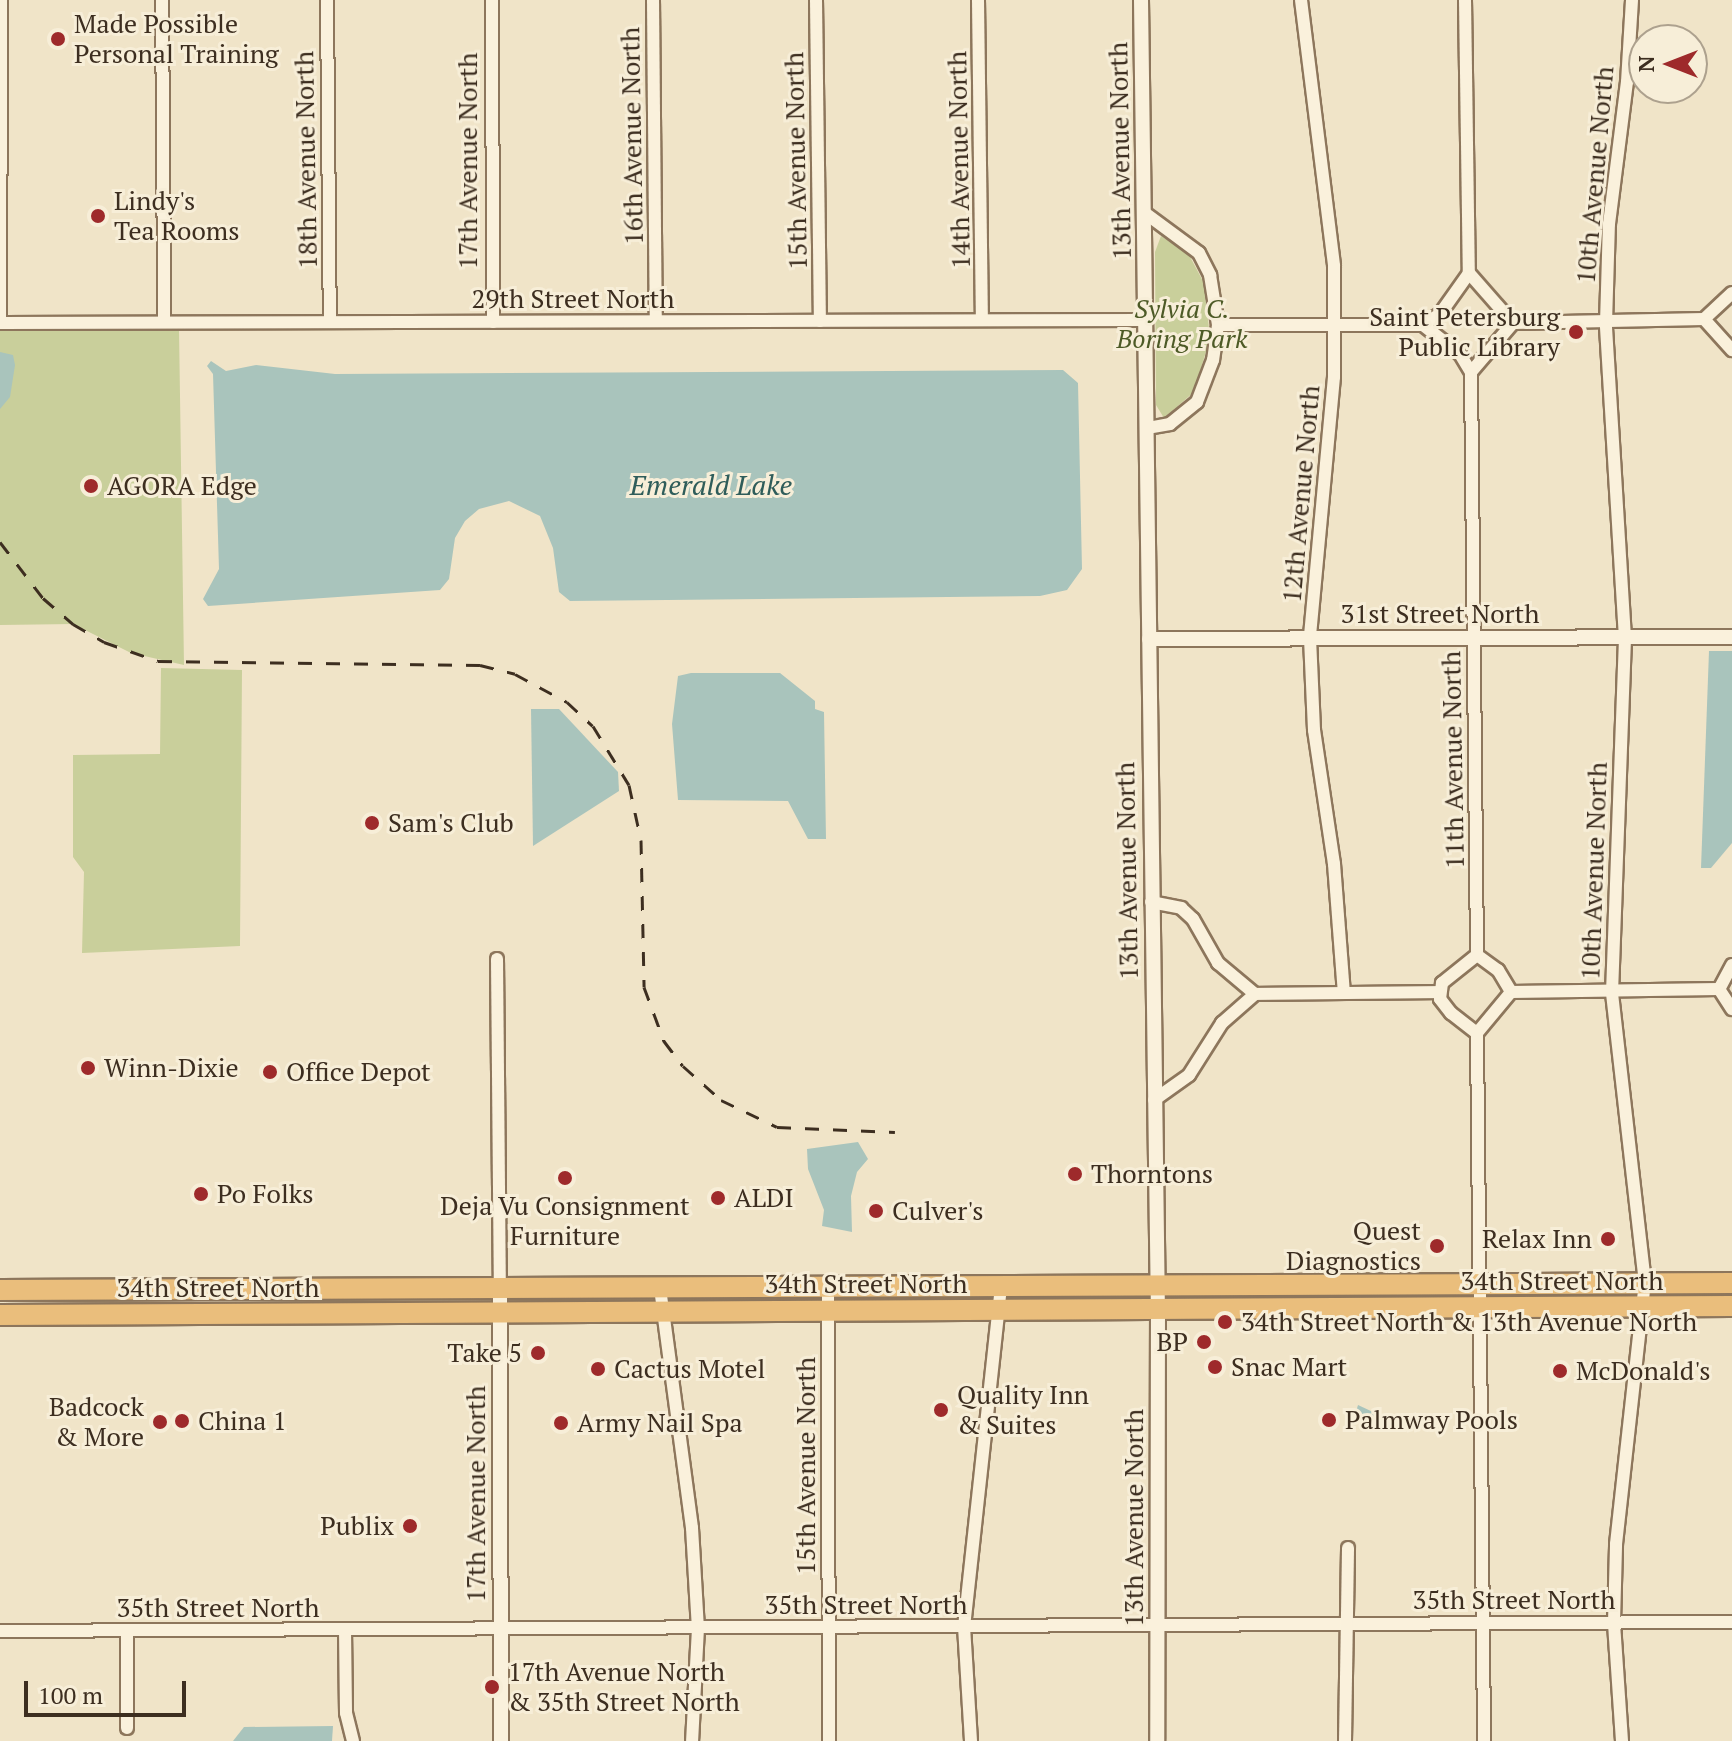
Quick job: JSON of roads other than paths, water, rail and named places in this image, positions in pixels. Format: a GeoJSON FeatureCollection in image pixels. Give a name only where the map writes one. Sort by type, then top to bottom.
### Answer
{"type":"FeatureCollection","features":[{"type":"Feature","properties":{"kind":"highway","name":"34th Street North"},"geometry":{"type":"LineString","coordinates":[[0,1290],[1732,1283]]}},
{"type":"Feature","properties":{"kind":"highway"},"geometry":{"type":"LineString","coordinates":[[1318,1285],[1318,1308]]}},
{"type":"Feature","properties":{"kind":"highway"},"geometry":{"type":"LineString","coordinates":[[93,1315],[99,1290]]}},
{"type":"Feature","properties":{"kind":"highway","name":"34th Street North"},"geometry":{"type":"LineString","coordinates":[[0,1315],[1732,1306]]}},
{"type":"Feature","properties":{"kind":"street"},"geometry":{"type":"LineString","coordinates":[[0,323],[1,0]]}},
{"type":"Feature","properties":{"kind":"street"},"geometry":{"type":"LineString","coordinates":[[162,0],[164,321]]}},
{"type":"Feature","properties":{"kind":"street","name":"18th Avenue North"},"geometry":{"type":"LineString","coordinates":[[327,0],[330,319]]}},
{"type":"Feature","properties":{"kind":"street","name":"17th Avenue North"},"geometry":{"type":"LineString","coordinates":[[492,0],[493,322]]}},
{"type":"Feature","properties":{"kind":"street","name":"16th Avenue North"},"geometry":{"type":"LineString","coordinates":[[653,0],[656,321]]}},
{"type":"Feature","properties":{"kind":"street","name":"15th Avenue North"},"geometry":{"type":"LineString","coordinates":[[816,0],[820,321]]}},
{"type":"Feature","properties":{"kind":"street","name":"14th Avenue North"},"geometry":{"type":"LineString","coordinates":[[978,0],[982,320]]}},
{"type":"Feature","properties":{"kind":"street","name":"13th Avenue North"},"geometry":{"type":"LineString","coordinates":[[1141,0],[1158,1309],[1157,1741]]}},
{"type":"Feature","properties":{"kind":"street","name":"12th Avenue North"},"geometry":{"type":"LineString","coordinates":[[1301,0],[1327,193],[1335,324],[1310,638],[1314,730],[1334,864],[1344,993]]}},
{"type":"Feature","properties":{"kind":"street"},"geometry":{"type":"LineString","coordinates":[[1218,325],[1423,325],[1440,314],[1469,273],[1465,0]]}},
{"type":"Feature","properties":{"kind":"street","name":"10th Avenue North"},"geometry":{"type":"LineString","coordinates":[[1622,1741],[1614,1623],[1616,1544],[1645,1307],[1645,1283],[1612,993],[1625,638],[1606,323],[1609,224],[1632,0]]}},
{"type":"Feature","properties":{"kind":"street"},"geometry":{"type":"LineString","coordinates":[[1145,213],[1199,253],[1210,275],[1218,325],[1213,360],[1197,402],[1170,424],[1148,428]]}},
{"type":"Feature","properties":{"kind":"street"},"geometry":{"type":"LineString","coordinates":[[1469,273],[1513,323],[1704,319],[1732,293]]}},
{"type":"Feature","properties":{"kind":"street","name":"29th Street North"},"geometry":{"type":"LineString","coordinates":[[0,323],[330,319],[493,322],[1146,320]]}},
{"type":"Feature","properties":{"kind":"street"},"geometry":{"type":"LineString","coordinates":[[1704,319],[1732,350]]}},
{"type":"Feature","properties":{"kind":"street"},"geometry":{"type":"LineString","coordinates":[[1423,325],[1460,354],[1471,372],[1513,323]]}},
{"type":"Feature","properties":{"kind":"street","name":"11th Avenue North"},"geometry":{"type":"LineString","coordinates":[[1471,372],[1477,955]]}},
{"type":"Feature","properties":{"kind":"street","name":"31st Street North"},"geometry":{"type":"LineString","coordinates":[[1149,639],[1732,637]]}},
{"type":"Feature","properties":{"kind":"street"},"geometry":{"type":"LineString","coordinates":[[1151,902],[1181,908],[1193,919],[1218,963],[1255,994],[1439,992]]}},
{"type":"Feature","properties":{"kind":"street"},"geometry":{"type":"LineString","coordinates":[[1439,992],[1453,971],[1477,955],[1498,970],[1511,992]]}},
{"type":"Feature","properties":{"kind":"street","name":"17th Avenue North"},"geometry":{"type":"LineString","coordinates":[[497,959],[501,1741]]}},
{"type":"Feature","properties":{"kind":"street"},"geometry":{"type":"LineString","coordinates":[[1719,989],[1732,965]]}},
{"type":"Feature","properties":{"kind":"street"},"geometry":{"type":"LineString","coordinates":[[1511,992],[1612,993],[1719,989]]}},
{"type":"Feature","properties":{"kind":"street"},"geometry":{"type":"LineString","coordinates":[[1719,989],[1732,1009]]}},
{"type":"Feature","properties":{"kind":"street"},"geometry":{"type":"LineString","coordinates":[[1439,992],[1451,1013],[1477,1033]]}},
{"type":"Feature","properties":{"kind":"street"},"geometry":{"type":"LineString","coordinates":[[1484,1741],[1477,1033],[1511,992]]}},
{"type":"Feature","properties":{"kind":"street"},"geometry":{"type":"LineString","coordinates":[[1154,1100],[1189,1075],[1222,1023],[1255,994]]}},
{"type":"Feature","properties":{"kind":"street","name":"15th Avenue North"},"geometry":{"type":"LineString","coordinates":[[828,1287],[826,1628],[829,1741]]}},
{"type":"Feature","properties":{"kind":"street"},"geometry":{"type":"LineString","coordinates":[[971,1741],[964,1627],[1001,1287]]}},
{"type":"Feature","properties":{"kind":"street"},"geometry":{"type":"LineString","coordinates":[[660,1288],[692,1528],[698,1628],[692,1741]]}},
{"type":"Feature","properties":{"kind":"street"},"geometry":{"type":"LineString","coordinates":[[1345,1741],[1348,1548]]}},
{"type":"Feature","properties":{"kind":"street","name":"35th Street North"},"geometry":{"type":"LineString","coordinates":[[0,1631],[1732,1622]]}},
{"type":"Feature","properties":{"kind":"street"},"geometry":{"type":"LineString","coordinates":[[345,1630],[346,1713],[353,1741]]}},
{"type":"Feature","properties":{"kind":"street"},"geometry":{"type":"LineString","coordinates":[[127,1631],[127,1728]]}},
{"type":"Feature","properties":{"kind":"water"},"geometry":{"type":"Polygon","coordinates":[[[0,352],[13,355],[15,365],[10,397],[0,409],[0,352]]]}},
{"type":"Feature","properties":{"kind":"water","name":"Emerald Lake"},"geometry":{"type":"Polygon","coordinates":[[[211,361],[226,371],[256,365],[335,374],[1063,370],[1078,383],[1082,569],[1067,590],[1040,596],[570,601],[559,592],[553,548],[540,516],[509,501],[479,509],[465,521],[455,538],[449,579],[440,590],[208,606],[203,599],[219,569],[213,374],[207,366],[211,361]]]}},
{"type":"Feature","properties":{"kind":"water"},"geometry":{"type":"Polygon","coordinates":[[[1709,651],[1732,651],[1732,843],[1711,868],[1701,868],[1709,651]]]}},
{"type":"Feature","properties":{"kind":"water"},"geometry":{"type":"Polygon","coordinates":[[[691,673],[780,673],[815,701],[815,709],[824,712],[826,839],[808,839],[788,801],[678,800],[672,724],[678,676],[691,673]]]}},
{"type":"Feature","properties":{"kind":"water"},"geometry":{"type":"Polygon","coordinates":[[[531,709],[559,709],[618,772],[619,791],[533,846],[531,709]]]}},
{"type":"Feature","properties":{"kind":"water"},"geometry":{"type":"Polygon","coordinates":[[[858,1142],[868,1159],[857,1172],[851,1196],[852,1232],[822,1226],[824,1210],[808,1169],[807,1149],[858,1142]]]}},
{"type":"Feature","properties":{"kind":"water"},"geometry":{"type":"Polygon","coordinates":[[[1358,1405],[1373,1412],[1384,1427],[1363,1431],[1369,1419],[1355,1415],[1358,1405]]]}},
{"type":"Feature","properties":{"kind":"water"},"geometry":{"type":"Polygon","coordinates":[[[333,1726],[332,1741],[233,1741],[244,1727],[333,1726]]]}},
{"type":"Feature","properties":{"kind":"railway"},"geometry":{"type":"LineString","coordinates":[[0,542],[43,598],[73,624],[104,642],[158,661],[480,665],[515,674],[567,702],[593,726],[629,785],[641,840],[644,987],[664,1041],[683,1066],[721,1100],[777,1127],[895,1132]]}},
{"type":"Feature","properties":{"kind":"place","name":"Made Possible Personal Training"},"geometry":{"type":"Point","coordinates":[58,39]}},
{"type":"Feature","properties":{"kind":"place","name":"Lindy's Tea Rooms"},"geometry":{"type":"Point","coordinates":[98,216]}},
{"type":"Feature","properties":{"kind":"place","name":"Saint Petersburg Public Library"},"geometry":{"type":"Point","coordinates":[1576,332]}},
{"type":"Feature","properties":{"kind":"place","name":"AGORA Edge"},"geometry":{"type":"Point","coordinates":[91,486]}},
{"type":"Feature","properties":{"kind":"place","name":"Sam's Club"},"geometry":{"type":"Point","coordinates":[372,823]}},
{"type":"Feature","properties":{"kind":"place","name":"Winn-Dixie"},"geometry":{"type":"Point","coordinates":[88,1068]}},
{"type":"Feature","properties":{"kind":"place","name":"Office Depot"},"geometry":{"type":"Point","coordinates":[270,1072]}},
{"type":"Feature","properties":{"kind":"place","name":"Thorntons"},"geometry":{"type":"Point","coordinates":[1075,1174]}},
{"type":"Feature","properties":{"kind":"place","name":"Deja Vu Consignment Furniture"},"geometry":{"type":"Point","coordinates":[565,1178]}},
{"type":"Feature","properties":{"kind":"place","name":"Po Folks"},"geometry":{"type":"Point","coordinates":[201,1194]}},
{"type":"Feature","properties":{"kind":"place","name":"ALDI"},"geometry":{"type":"Point","coordinates":[718,1198]}},
{"type":"Feature","properties":{"kind":"place","name":"Culver's"},"geometry":{"type":"Point","coordinates":[876,1211]}},
{"type":"Feature","properties":{"kind":"place","name":"Relax Inn"},"geometry":{"type":"Point","coordinates":[1608,1239]}},
{"type":"Feature","properties":{"kind":"place","name":"Quest Diagnostics"},"geometry":{"type":"Point","coordinates":[1437,1246]}},
{"type":"Feature","properties":{"kind":"place","name":"34th Street North & 13th Avenue North"},"geometry":{"type":"Point","coordinates":[1225,1322]}},
{"type":"Feature","properties":{"kind":"place","name":"BP"},"geometry":{"type":"Point","coordinates":[1204,1342]}},
{"type":"Feature","properties":{"kind":"place","name":"Take 5"},"geometry":{"type":"Point","coordinates":[538,1353]}},
{"type":"Feature","properties":{"kind":"place","name":"Snac Mart"},"geometry":{"type":"Point","coordinates":[1215,1367]}},
{"type":"Feature","properties":{"kind":"place","name":"Cactus Motel"},"geometry":{"type":"Point","coordinates":[598,1369]}},
{"type":"Feature","properties":{"kind":"place","name":"McDonald's"},"geometry":{"type":"Point","coordinates":[1560,1371]}},
{"type":"Feature","properties":{"kind":"place","name":"Quality Inn & Suites"},"geometry":{"type":"Point","coordinates":[941,1410]}},
{"type":"Feature","properties":{"kind":"place","name":"Palmway Pools"},"geometry":{"type":"Point","coordinates":[1329,1420]}},
{"type":"Feature","properties":{"kind":"place","name":"China 1"},"geometry":{"type":"Point","coordinates":[182,1421]}},
{"type":"Feature","properties":{"kind":"place","name":"Badcock & More"},"geometry":{"type":"Point","coordinates":[160,1422]}},
{"type":"Feature","properties":{"kind":"place","name":"Army Nail Spa"},"geometry":{"type":"Point","coordinates":[561,1423]}},
{"type":"Feature","properties":{"kind":"place","name":"Publix"},"geometry":{"type":"Point","coordinates":[410,1526]}},
{"type":"Feature","properties":{"kind":"place","name":"17th Avenue North & 35th Street North"},"geometry":{"type":"Point","coordinates":[492,1687]}},
{"type":"Feature","properties":{"kind":"park label","name":"Sylvia C. Boring Park"},"geometry":{"type":"Point","coordinates":[1182,324]}}]}
